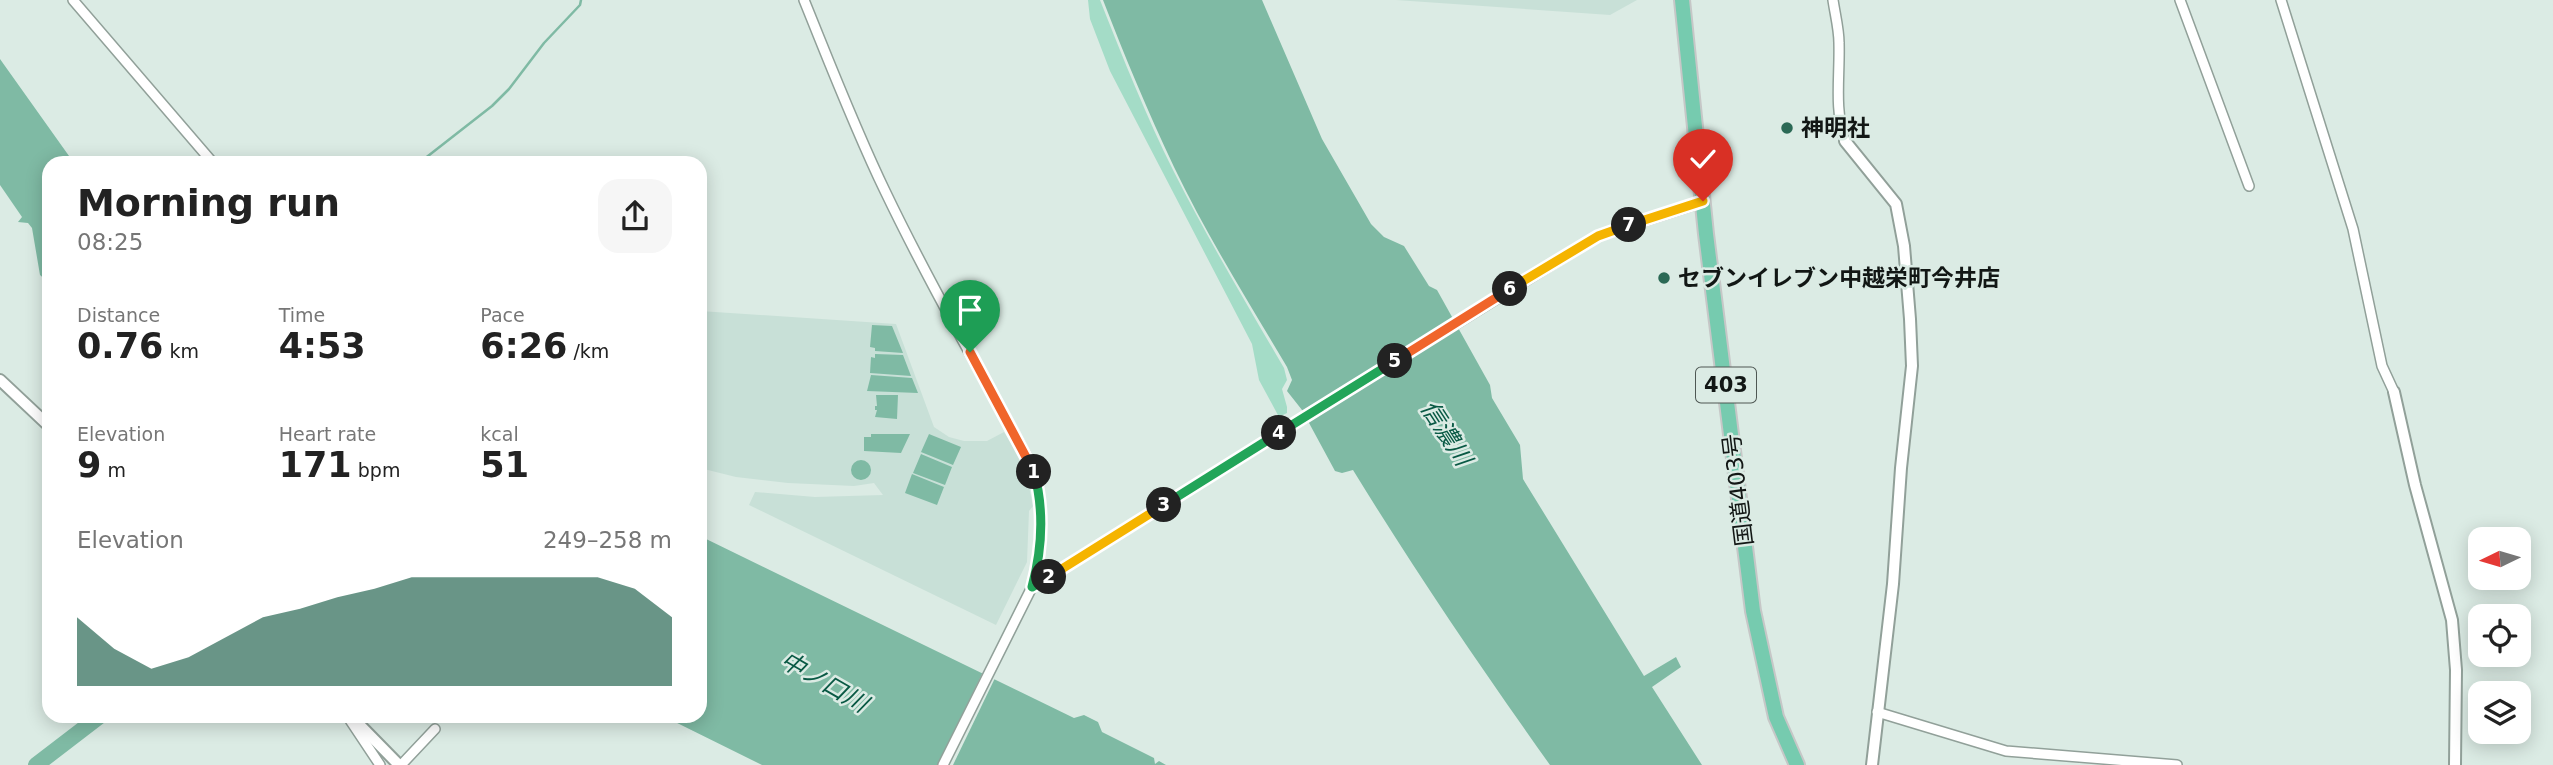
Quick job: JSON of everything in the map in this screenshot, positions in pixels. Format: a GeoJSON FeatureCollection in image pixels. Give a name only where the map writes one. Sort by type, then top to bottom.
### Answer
{"type":"FeatureCollection","features":[{"type":"Feature","properties":{"kind":"highway","name":"国道403号"},"geometry":{"type":"LineString","coordinates":[[1682,0],[1703,201],[1753,611],[1776,717],[1797,765]]}},
{"type":"Feature","properties":{"kind":"street"},"geometry":{"type":"LineString","coordinates":[[73,0],[207,156]]}},
{"type":"Feature","properties":{"kind":"street"},"geometry":{"type":"LineString","coordinates":[[804,0],[851,116],[901,223],[1033,468],[1037,482],[1041,527],[1037,568],[1032,587],[943,765]]}},
{"type":"Feature","properties":{"kind":"street"},"geometry":{"type":"LineString","coordinates":[[1833,0],[1839,44],[1837,92],[1840,127],[1855,156],[1896,204],[1904,246],[1910,319],[1912,366],[1901,468],[1893,584],[1872,765]]}},
{"type":"Feature","properties":{"kind":"street"},"geometry":{"type":"LineString","coordinates":[[2180,0],[2249,186]]}},
{"type":"Feature","properties":{"kind":"street"},"geometry":{"type":"LineString","coordinates":[[2281,0],[2353,229],[2382,366],[2395,392],[2416,485],[2452,620],[2456,670],[2455,765]]}},
{"type":"Feature","properties":{"kind":"street"},"geometry":{"type":"LineString","coordinates":[[1032,587],[1598,236],[1703,201]]}},
{"type":"Feature","properties":{"kind":"street"},"geometry":{"type":"LineString","coordinates":[[0,380],[42,419]]}},
{"type":"Feature","properties":{"kind":"street"},"geometry":{"type":"LineString","coordinates":[[1877,712],[2006,751],[2177,765]]}},
{"type":"Feature","properties":{"kind":"street"},"geometry":{"type":"LineString","coordinates":[[353,723],[380,765]]}},
{"type":"Feature","properties":{"kind":"street"},"geometry":{"type":"LineString","coordinates":[[356,723],[400,765],[435,729]]}},
{"type":"Feature","properties":{"kind":"shaded area"},"geometry":{"type":"Polygon","coordinates":[[[1088,0],[1100,0],[1144,108],[1174,172],[1284,368],[1287,380],[1282,389],[1287,413],[1279,417],[1259,380],[1252,344],[1110,71],[1090,19],[1088,0]]]}},
{"type":"Feature","properties":{"kind":"shaded area"},"geometry":{"type":"Polygon","coordinates":[[[1396,0],[1637,0],[1610,15],[1396,0]]]}},
{"type":"Feature","properties":{"kind":"shaded area"},"geometry":{"type":"Polygon","coordinates":[[[707,311],[896,324],[934,427],[949,437],[964,441],[987,441],[1004,432],[1025,467],[1033,506],[1029,511],[1027,562],[996,625],[749,505],[755,492],[815,497],[883,495],[874,483],[854,486],[736,477],[707,470],[707,311]]]}},
{"type":"Feature","properties":{"kind":"water","name":"信濃川"},"geometry":{"type":"Polygon","coordinates":[[[1103,0],[1262,0],[1322,139],[1371,224],[1384,237],[1404,246],[1429,286],[1437,290],[1490,385],[1492,398],[1520,445],[1523,479],[1644,676],[1676,657],[1681,667],[1652,687],[1702,765],[1550,765],[1449,619],[1353,470],[1342,473],[1335,471],[1302,410],[1287,391],[1292,380],[1287,367],[1187,193],[1146,105],[1103,0]]]}},
{"type":"Feature","properties":{"kind":"water"},"geometry":{"type":"Polygon","coordinates":[[[0,59],[69,156],[42,156],[42,277],[32,228],[28,223],[18,222],[22,217],[0,185],[0,59]]]}},
{"type":"Feature","properties":{"kind":"water"},"geometry":{"type":"Polygon","coordinates":[[[872,325],[892,326],[903,353],[875,351],[875,348],[870,347],[872,325]]]}},
{"type":"Feature","properties":{"kind":"water"},"geometry":{"type":"Polygon","coordinates":[[[875,354],[903,355],[911,376],[870,373],[871,357],[875,358],[875,354]]]}},
{"type":"Feature","properties":{"kind":"water"},"geometry":{"type":"Polygon","coordinates":[[[871,375],[912,378],[918,393],[867,391],[871,375]]]}},
{"type":"Feature","properties":{"kind":"water"},"geometry":{"type":"Polygon","coordinates":[[[876,395],[898,395],[897,419],[875,417],[876,395]]]}},
{"type":"Feature","properties":{"kind":"water"},"geometry":{"type":"Polygon","coordinates":[[[871,434],[910,434],[901,453],[864,451],[864,437],[871,437],[871,434]]]}},
{"type":"Feature","properties":{"kind":"water"},"geometry":{"type":"Polygon","coordinates":[[[929,434],[961,447],[953,465],[921,452],[929,434]]]}},
{"type":"Feature","properties":{"kind":"water"},"geometry":{"type":"Polygon","coordinates":[[[921,454],[952,467],[945,485],[913,473],[921,454]]]}},
{"type":"Feature","properties":{"kind":"water"},"geometry":{"type":"Polygon","coordinates":[[[861,460],[868,463],[871,470],[868,477],[861,480],[854,477],[851,470],[854,463],[861,460]]]}},
{"type":"Feature","properties":{"kind":"water"},"geometry":{"type":"Polygon","coordinates":[[[912,474],[944,487],[937,505],[905,493],[912,474]]]}},
{"type":"Feature","properties":{"kind":"water","name":"中ノ口川"},"geometry":{"type":"Polygon","coordinates":[[[707,539],[1074,718],[1084,715],[1098,722],[1102,732],[1154,758],[1155,764],[1159,761],[1166,765],[762,765],[677,723],[707,723],[707,539]]]}},
{"type":"Feature","properties":{"kind":"pier"},"geometry":{"type":"Polygon","coordinates":[[[984,670],[996,676],[953,765],[938,765],[984,670]]]}},
{"type":"Feature","properties":{"kind":"waterway"},"geometry":{"type":"LineString","coordinates":[[428,156],[492,106],[509,89],[544,43],[580,5],[581,0]]}},
{"type":"Feature","properties":{"kind":"waterway"},"geometry":{"type":"LineString","coordinates":[[36,765],[91,723]]}},
{"type":"Feature","properties":{"kind":"place","name":"神明社"},"geometry":{"type":"Point","coordinates":[1787,128]}},
{"type":"Feature","properties":{"kind":"place","name":"セブンイレブン中越栄町今井店"},"geometry":{"type":"Point","coordinates":[1664,278]}},
{"type":"Feature","properties":{"kind":"route"},"geometry":{"type":"LineString","coordinates":[[970,352],[1033,468],[1037,481],[1041,527],[1037,568],[1032,587],[1598,236],[1703,201]]}}]}
